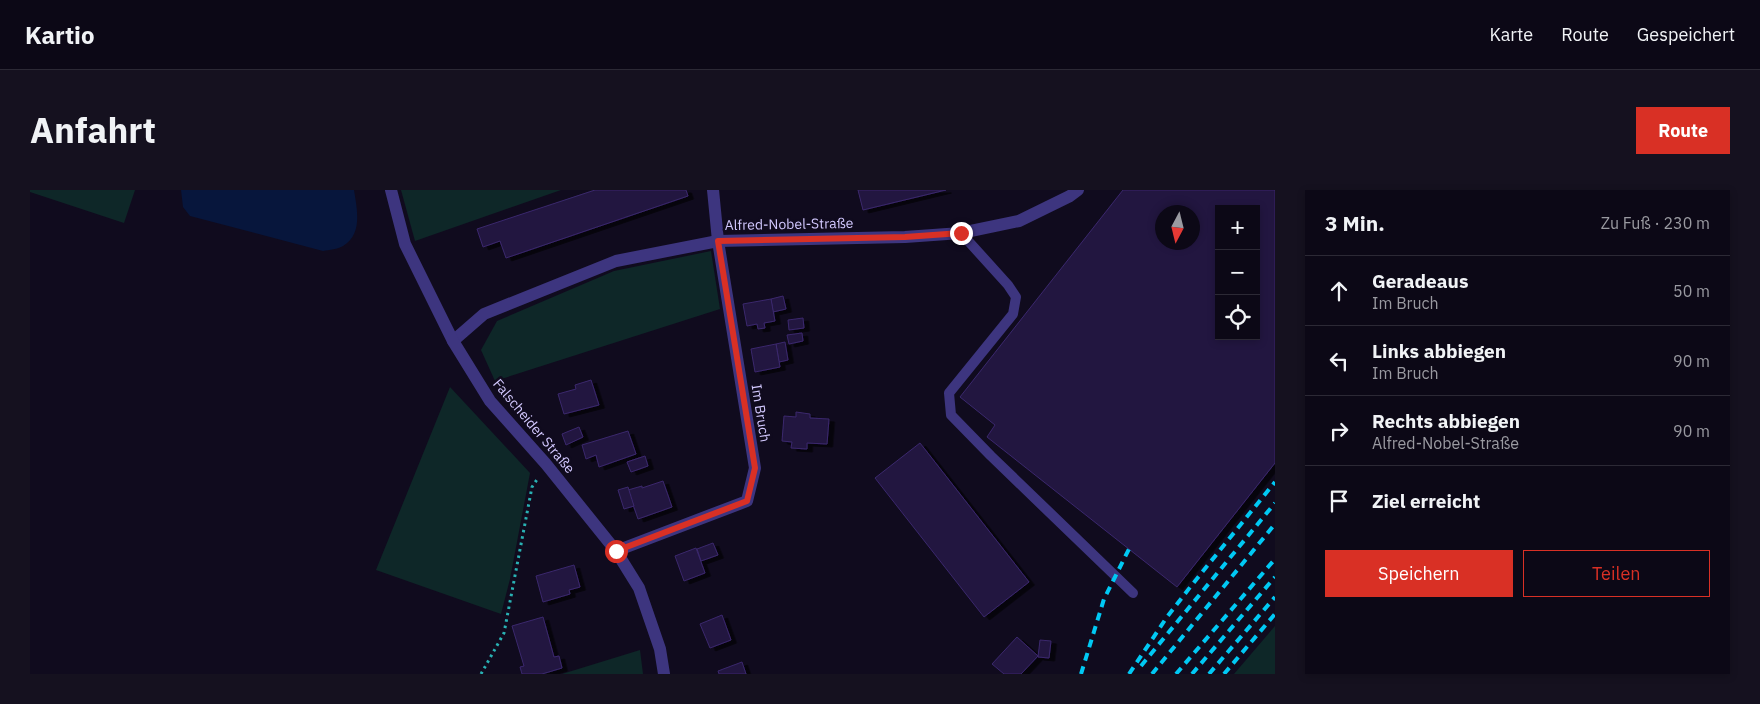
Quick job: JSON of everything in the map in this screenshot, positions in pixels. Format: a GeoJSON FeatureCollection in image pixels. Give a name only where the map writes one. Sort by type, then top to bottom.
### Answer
{"type":"FeatureCollection","features":[{"type":"Feature","properties":{"kind":"street","name":"Falscheider Straße"},"geometry":{"type":"LineString","coordinates":[[391,190],[405,244],[453,341],[490,401],[546,464],[616,551],[639,588],[660,649],[664,674]]}},
{"type":"Feature","properties":{"kind":"street","name":"Im Bruch"},"geometry":{"type":"LineString","coordinates":[[616,551],[747,501],[755,468],[718,241],[713,190]]}},
{"type":"Feature","properties":{"kind":"street","name":"Alfred-Nobel-Straße"},"geometry":{"type":"LineString","coordinates":[[453,341],[484,314],[616,261],[718,241],[905,237],[961,233],[1019,221],[1070,196],[1078,190]]}},
{"type":"Feature","properties":{"kind":"lane"},"geometry":{"type":"LineString","coordinates":[[961,233],[1008,285],[1016,298],[1013,314],[949,393],[951,415],[991,456],[1134,593]]}},
{"type":"Feature","properties":{"kind":"path"},"geometry":{"type":"LineString","coordinates":[[481,674],[504,633],[532,487],[546,464]]}},
{"type":"Feature","properties":{"kind":"green space"},"geometry":{"type":"Polygon","coordinates":[[[30,190],[135,190],[124,223],[30,192],[30,190]]]}},
{"type":"Feature","properties":{"kind":"green space"},"geometry":{"type":"Polygon","coordinates":[[[401,190],[561,190],[415,241],[401,190]]]}},
{"type":"Feature","properties":{"kind":"green space"},"geometry":{"type":"Polygon","coordinates":[[[711,251],[720,309],[495,381],[481,350],[497,321],[614,271],[711,251]]]}},
{"type":"Feature","properties":{"kind":"green space"},"geometry":{"type":"Polygon","coordinates":[[[450,387],[530,473],[510,579],[501,614],[376,570],[450,387]]]}},
{"type":"Feature","properties":{"kind":"green space"},"geometry":{"type":"Polygon","coordinates":[[[1275,626],[1275,674],[1234,674],[1275,626]]]}},
{"type":"Feature","properties":{"kind":"green space"},"geometry":{"type":"Polygon","coordinates":[[[640,650],[643,674],[562,674],[640,650]]]}},
{"type":"Feature","properties":{"kind":"water"},"geometry":{"type":"Polygon","coordinates":[[[181,190],[354,190],[357,213],[356,228],[354,235],[343,246],[323,251],[190,216],[183,207],[181,190]]]}},
{"type":"Feature","properties":{"kind":"building"},"geometry":{"type":"Polygon","coordinates":[[[595,190],[686,190],[688,196],[506,258],[500,241],[483,247],[477,229],[595,190]]]}},
{"type":"Feature","properties":{"kind":"building"},"geometry":{"type":"Polygon","coordinates":[[[858,190],[946,190],[863,210],[858,190]]]}},
{"type":"Feature","properties":{"kind":"building"},"geometry":{"type":"Polygon","coordinates":[[[1123,190],[1275,190],[1275,463],[1177,587],[987,437],[995,425],[960,397],[1123,190]]]}},
{"type":"Feature","properties":{"kind":"building"},"geometry":{"type":"Polygon","coordinates":[[[783,296],[786,309],[773,312],[771,299],[783,296]]]}},
{"type":"Feature","properties":{"kind":"building"},"geometry":{"type":"Polygon","coordinates":[[[771,299],[775,321],[764,323],[765,328],[758,329],[757,324],[747,326],[743,304],[771,299]]]}},
{"type":"Feature","properties":{"kind":"building"},"geometry":{"type":"Polygon","coordinates":[[[803,318],[804,328],[789,330],[788,320],[803,318]]]}},
{"type":"Feature","properties":{"kind":"building"},"geometry":{"type":"Polygon","coordinates":[[[802,333],[803,341],[789,344],[787,335],[802,333]]]}},
{"type":"Feature","properties":{"kind":"building"},"geometry":{"type":"Polygon","coordinates":[[[785,342],[788,360],[779,362],[776,344],[785,342]]]}},
{"type":"Feature","properties":{"kind":"building"},"geometry":{"type":"Polygon","coordinates":[[[776,344],[780,367],[755,372],[751,349],[776,344]]]}},
{"type":"Feature","properties":{"kind":"building"},"geometry":{"type":"Polygon","coordinates":[[[591,380],[599,405],[564,414],[558,394],[576,389],[575,385],[591,380]]]}},
{"type":"Feature","properties":{"kind":"building"},"geometry":{"type":"Polygon","coordinates":[[[796,412],[810,414],[810,418],[829,419],[827,444],[807,443],[807,449],[791,448],[792,442],[782,441],[784,416],[796,417],[796,412]]]}},
{"type":"Feature","properties":{"kind":"building"},"geometry":{"type":"Polygon","coordinates":[[[579,427],[583,437],[566,445],[562,434],[579,427]]]}},
{"type":"Feature","properties":{"kind":"building"},"geometry":{"type":"Polygon","coordinates":[[[628,431],[636,454],[599,467],[596,455],[586,459],[582,445],[628,431]]]}},
{"type":"Feature","properties":{"kind":"building"},"geometry":{"type":"Polygon","coordinates":[[[920,443],[1029,582],[984,617],[875,478],[920,443]]]}},
{"type":"Feature","properties":{"kind":"building"},"geometry":{"type":"Polygon","coordinates":[[[645,456],[648,466],[631,472],[627,462],[645,456]]]}},
{"type":"Feature","properties":{"kind":"building"},"geometry":{"type":"Polygon","coordinates":[[[663,481],[672,507],[638,519],[628,490],[642,486],[642,488],[663,481]]]}},
{"type":"Feature","properties":{"kind":"building"},"geometry":{"type":"Polygon","coordinates":[[[628,487],[634,506],[624,509],[618,490],[628,487]]]}},
{"type":"Feature","properties":{"kind":"building"},"geometry":{"type":"Polygon","coordinates":[[[713,543],[718,555],[701,561],[697,549],[713,543]]]}},
{"type":"Feature","properties":{"kind":"building"},"geometry":{"type":"Polygon","coordinates":[[[696,548],[705,573],[684,581],[675,556],[696,548]]]}},
{"type":"Feature","properties":{"kind":"building"},"geometry":{"type":"Polygon","coordinates":[[[574,565],[580,587],[569,590],[570,594],[543,602],[536,576],[574,565]]]}},
{"type":"Feature","properties":{"kind":"building"},"geometry":{"type":"Polygon","coordinates":[[[722,615],[731,640],[710,648],[700,624],[722,615]]]}},
{"type":"Feature","properties":{"kind":"building"},"geometry":{"type":"Polygon","coordinates":[[[543,617],[554,657],[559,656],[562,668],[542,674],[522,674],[520,667],[524,666],[512,626],[543,617]]]}},
{"type":"Feature","properties":{"kind":"building"},"geometry":{"type":"Polygon","coordinates":[[[1017,637],[1038,656],[1021,674],[1004,674],[992,664],[1017,637]]]}},
{"type":"Feature","properties":{"kind":"building"},"geometry":{"type":"Polygon","coordinates":[[[1040,640],[1051,641],[1049,658],[1038,657],[1040,640]]]}},
{"type":"Feature","properties":{"kind":"building"},"geometry":{"type":"Polygon","coordinates":[[[742,662],[746,674],[719,674],[718,671],[742,662]]]}},
{"type":"Feature","properties":{"kind":"railway"},"geometry":{"type":"LineString","coordinates":[[1129,674],[1167,617],[1275,482]]}},
{"type":"Feature","properties":{"kind":"railway"},"geometry":{"type":"LineString","coordinates":[[1141,666],[1275,503]]}},
{"type":"Feature","properties":{"kind":"railway"},"geometry":{"type":"LineString","coordinates":[[1152,674],[1275,524]]}},
{"type":"Feature","properties":{"kind":"railway"},"geometry":{"type":"LineString","coordinates":[[1081,674],[1104,599],[1129,549]]}},
{"type":"Feature","properties":{"kind":"railway"},"geometry":{"type":"LineString","coordinates":[[1176,674],[1275,559]]}},
{"type":"Feature","properties":{"kind":"railway"},"geometry":{"type":"LineString","coordinates":[[1192,674],[1275,577]]}},
{"type":"Feature","properties":{"kind":"railway"},"geometry":{"type":"LineString","coordinates":[[1209,674],[1275,597]]}},
{"type":"Feature","properties":{"kind":"railway"},"geometry":{"type":"LineString","coordinates":[[1224,674],[1275,614]]}},
{"type":"Feature","properties":{"kind":"route"},"geometry":{"type":"LineString","coordinates":[[616,551],[747,501],[755,468],[718,241],[905,237],[961,233]]}}]}
